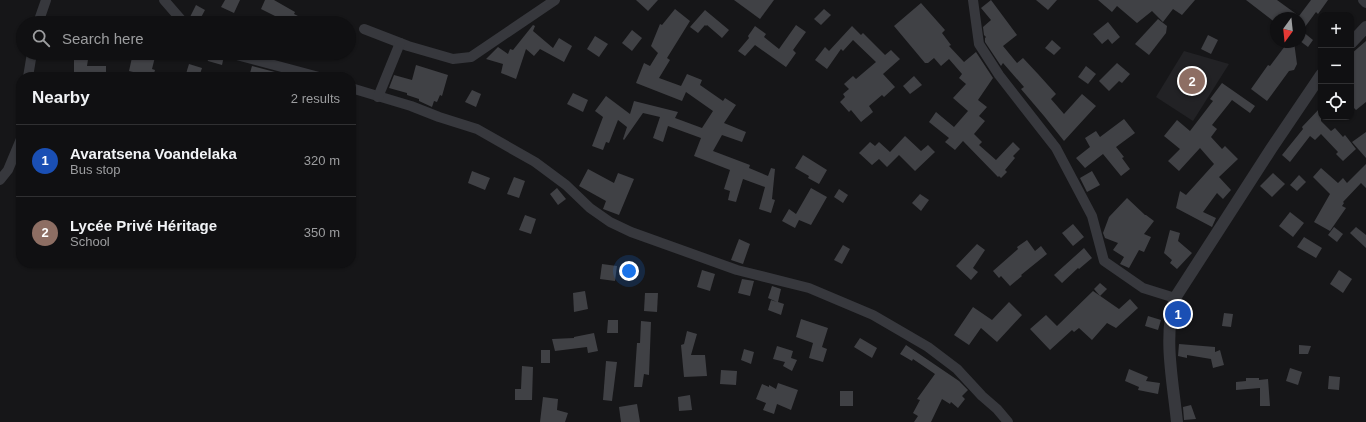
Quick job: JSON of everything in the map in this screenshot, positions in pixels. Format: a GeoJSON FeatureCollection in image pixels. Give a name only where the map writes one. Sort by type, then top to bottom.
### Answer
{"type":"FeatureCollection","features":[{"type":"Feature","properties":{"kind":"street"},"geometry":{"type":"LineString","coordinates":[[40,16],[46,0]]}},
{"type":"Feature","properties":{"kind":"street"},"geometry":{"type":"LineString","coordinates":[[164,0],[178,16]]}},
{"type":"Feature","properties":{"kind":"street"},"geometry":{"type":"LineString","coordinates":[[364,29],[400,43],[453,59],[471,57],[555,0]]}},
{"type":"Feature","properties":{"kind":"street"},"geometry":{"type":"LineString","coordinates":[[973,0],[979,44],[999,75],[1056,148],[1092,216],[1104,261],[1143,288],[1175,298]]}},
{"type":"Feature","properties":{"kind":"street"},"geometry":{"type":"LineString","coordinates":[[1363,0],[1366,3]]}},
{"type":"Feature","properties":{"kind":"street"},"geometry":{"type":"LineString","coordinates":[[1354,40],[1366,26]]}},
{"type":"Feature","properties":{"kind":"street"},"geometry":{"type":"LineString","coordinates":[[378,97],[400,43]]}},
{"type":"Feature","properties":{"kind":"street"},"geometry":{"type":"LineString","coordinates":[[29,72],[31,60]]}},
{"type":"Feature","properties":{"kind":"street"},"geometry":{"type":"LineString","coordinates":[[255,60],[300,72]]}},
{"type":"Feature","properties":{"kind":"street"},"geometry":{"type":"LineString","coordinates":[[1177,422],[1170,359],[1171,311],[1175,298],[1271,149],[1318,79]]}},
{"type":"Feature","properties":{"kind":"street"},"geometry":{"type":"LineString","coordinates":[[356,90],[411,106],[477,129],[535,162],[566,185],[590,208],[610,222],[631,232],[737,270],[809,288],[872,315],[922,343],[957,369],[1008,422]]}},
{"type":"Feature","properties":{"kind":"street"},"geometry":{"type":"LineString","coordinates":[[0,180],[8,170],[16,152]]}},
{"type":"Feature","properties":{"kind":"shaded area"},"geometry":{"type":"Polygon","coordinates":[[[1184,51],[1229,64],[1193,121],[1156,97],[1184,51]]]}},
{"type":"Feature","properties":{"kind":"building"},"geometry":{"type":"Polygon","coordinates":[[[225,0],[240,0],[234,13],[221,7],[225,0]]]}},
{"type":"Feature","properties":{"kind":"building"},"geometry":{"type":"Polygon","coordinates":[[[265,0],[274,0],[295,12],[294,14],[298,16],[275,16],[261,9],[265,0]]]}},
{"type":"Feature","properties":{"kind":"building"},"geometry":{"type":"Polygon","coordinates":[[[636,0],[658,0],[648,11],[636,0]]]}},
{"type":"Feature","properties":{"kind":"building"},"geometry":{"type":"Polygon","coordinates":[[[734,0],[774,0],[760,19],[734,0]]]}},
{"type":"Feature","properties":{"kind":"building"},"geometry":{"type":"Polygon","coordinates":[[[991,0],[1017,35],[1003,46],[1017,63],[1023,58],[1056,94],[1051,99],[1064,114],[1082,94],[1096,106],[1064,141],[1021,89],[1024,87],[1003,63],[1001,66],[985,42],[986,37],[984,35],[983,27],[991,20],[981,8],[991,0]]]}},
{"type":"Feature","properties":{"kind":"building"},"geometry":{"type":"Polygon","coordinates":[[[1036,0],[1057,0],[1048,10],[1036,0]]]}},
{"type":"Feature","properties":{"kind":"building"},"geometry":{"type":"Polygon","coordinates":[[[1098,0],[1195,0],[1182,15],[1173,9],[1163,22],[1152,11],[1137,23],[1117,6],[1112,12],[1098,0]]]}},
{"type":"Feature","properties":{"kind":"building"},"geometry":{"type":"Polygon","coordinates":[[[1246,0],[1277,0],[1294,12],[1270,12],[1270,18],[1246,0]]]}},
{"type":"Feature","properties":{"kind":"building"},"geometry":{"type":"Polygon","coordinates":[[[1311,0],[1328,0],[1318,14],[1316,12],[1306,26],[1306,12],[1302,12],[1311,0]]]}},
{"type":"Feature","properties":{"kind":"building"},"geometry":{"type":"Polygon","coordinates":[[[921,3],[945,30],[942,33],[951,45],[949,46],[964,62],[976,52],[993,78],[978,100],[987,107],[979,116],[985,121],[974,134],[982,142],[979,145],[996,160],[1013,142],[1020,149],[1013,156],[1015,158],[1005,170],[1007,172],[1001,178],[999,176],[998,177],[963,141],[955,150],[945,142],[949,138],[929,122],[936,112],[954,127],[968,111],[953,98],[966,84],[959,78],[962,74],[949,59],[941,66],[934,58],[928,63],[925,63],[894,26],[921,3]]]}},
{"type":"Feature","properties":{"kind":"building"},"geometry":{"type":"Polygon","coordinates":[[[196,5],[205,10],[202,16],[190,16],[196,5]]]}},
{"type":"Feature","properties":{"kind":"building"},"geometry":{"type":"Polygon","coordinates":[[[675,9],[690,21],[667,58],[670,60],[659,78],[681,86],[687,74],[702,80],[700,85],[723,101],[725,98],[736,105],[724,123],[746,132],[742,142],[722,135],[713,151],[750,165],[749,168],[768,176],[771,168],[775,169],[772,199],[775,200],[771,213],[759,209],[765,187],[743,179],[736,202],[728,200],[730,191],[724,189],[730,170],[694,156],[701,138],[668,126],[663,142],[653,138],[660,117],[643,113],[624,140],[627,127],[618,120],[609,143],[606,142],[603,150],[592,146],[603,117],[595,111],[606,96],[630,114],[634,101],[678,112],[675,118],[702,128],[713,111],[686,92],[682,101],[636,83],[644,63],[650,66],[658,53],[651,46],[660,24],[662,25],[675,9]]]}},
{"type":"Feature","properties":{"kind":"building"},"geometry":{"type":"Polygon","coordinates":[[[824,9],[831,15],[821,25],[814,19],[824,9]]]}},
{"type":"Feature","properties":{"kind":"building"},"geometry":{"type":"Polygon","coordinates":[[[705,10],[729,30],[722,38],[707,25],[705,25],[698,33],[690,27],[705,10]]]}},
{"type":"Feature","properties":{"kind":"building"},"geometry":{"type":"Polygon","coordinates":[[[1158,19],[1167,26],[1166,33],[1149,55],[1135,44],[1158,19]]]}},
{"type":"Feature","properties":{"kind":"building"},"geometry":{"type":"Polygon","coordinates":[[[1108,22],[1120,37],[1112,44],[1108,39],[1102,44],[1093,34],[1108,22]]]}},
{"type":"Feature","properties":{"kind":"building"},"geometry":{"type":"Polygon","coordinates":[[[533,25],[535,26],[533,31],[553,48],[559,38],[572,46],[564,62],[540,49],[534,56],[526,49],[516,79],[501,73],[503,64],[486,59],[498,47],[508,54],[510,49],[513,50],[533,25]]]}},
{"type":"Feature","properties":{"kind":"building"},"geometry":{"type":"Polygon","coordinates":[[[796,25],[806,32],[793,50],[796,53],[786,67],[755,45],[745,56],[738,51],[749,38],[748,36],[755,26],[766,34],[764,37],[779,49],[796,25]]]}},
{"type":"Feature","properties":{"kind":"building"},"geometry":{"type":"Polygon","coordinates":[[[852,26],[861,35],[863,33],[885,55],[891,50],[900,59],[883,74],[895,87],[884,97],[882,95],[869,106],[873,112],[861,122],[851,110],[849,112],[840,102],[845,97],[843,94],[849,89],[844,84],[853,76],[856,79],[876,62],[853,40],[843,51],[841,49],[827,69],[815,60],[825,47],[829,51],[852,26]]]}},
{"type":"Feature","properties":{"kind":"building"},"geometry":{"type":"Polygon","coordinates":[[[632,30],[642,38],[632,51],[622,43],[632,30]]]}},
{"type":"Feature","properties":{"kind":"building"},"geometry":{"type":"Polygon","coordinates":[[[1306,34],[1313,40],[1308,47],[1306,46],[1306,34]]]}},
{"type":"Feature","properties":{"kind":"building"},"geometry":{"type":"Polygon","coordinates":[[[1208,35],[1218,40],[1211,54],[1201,49],[1208,35]]]}},
{"type":"Feature","properties":{"kind":"building"},"geometry":{"type":"Polygon","coordinates":[[[595,36],[608,44],[599,57],[587,49],[595,36]]]}},
{"type":"Feature","properties":{"kind":"building"},"geometry":{"type":"Polygon","coordinates":[[[1052,40],[1061,48],[1054,55],[1045,48],[1052,40]]]}},
{"type":"Feature","properties":{"kind":"building"},"geometry":{"type":"Polygon","coordinates":[[[1366,41],[1366,102],[1356,110],[1354,108],[1354,51],[1366,41]]]}},
{"type":"Feature","properties":{"kind":"building"},"geometry":{"type":"Polygon","coordinates":[[[1284,48],[1295,48],[1297,64],[1294,70],[1289,71],[1267,101],[1251,89],[1268,65],[1270,66],[1284,48]]]}},
{"type":"Feature","properties":{"kind":"building"},"geometry":{"type":"Polygon","coordinates":[[[74,60],[88,60],[87,66],[106,66],[106,72],[74,72],[74,60]]]}},
{"type":"Feature","properties":{"kind":"building"},"geometry":{"type":"Polygon","coordinates":[[[131,60],[154,60],[152,69],[155,70],[154,72],[129,71],[131,60]]]}},
{"type":"Feature","properties":{"kind":"building"},"geometry":{"type":"Polygon","coordinates":[[[208,60],[223,60],[222,65],[208,60]]]}},
{"type":"Feature","properties":{"kind":"building"},"geometry":{"type":"Polygon","coordinates":[[[1117,63],[1130,74],[1122,83],[1119,81],[1109,91],[1099,81],[1117,63]]]}},
{"type":"Feature","properties":{"kind":"building"},"geometry":{"type":"Polygon","coordinates":[[[189,64],[202,68],[201,72],[187,72],[189,64]]]}},
{"type":"Feature","properties":{"kind":"building"},"geometry":{"type":"Polygon","coordinates":[[[416,65],[448,75],[442,96],[440,95],[437,102],[434,101],[432,107],[419,101],[419,99],[407,95],[407,93],[389,88],[394,75],[412,80],[416,65]]]}},
{"type":"Feature","properties":{"kind":"building"},"geometry":{"type":"Polygon","coordinates":[[[252,66],[275,72],[250,72],[252,66]]]}},
{"type":"Feature","properties":{"kind":"building"},"geometry":{"type":"Polygon","coordinates":[[[1086,66],[1096,74],[1088,84],[1078,77],[1086,66]]]}},
{"type":"Feature","properties":{"kind":"building"},"geometry":{"type":"Polygon","coordinates":[[[914,76],[922,85],[910,94],[903,86],[914,76]]]}},
{"type":"Feature","properties":{"kind":"building"},"geometry":{"type":"Polygon","coordinates":[[[1222,83],[1255,106],[1250,113],[1232,100],[1212,125],[1217,129],[1211,137],[1222,149],[1225,146],[1238,159],[1219,177],[1231,190],[1223,199],[1217,193],[1203,212],[1216,218],[1212,227],[1176,208],[1180,191],[1186,195],[1214,164],[1200,148],[1179,171],[1168,161],[1180,149],[1164,136],[1177,120],[1190,131],[1213,101],[1210,99],[1222,83]]]}},
{"type":"Feature","properties":{"kind":"building"},"geometry":{"type":"Polygon","coordinates":[[[472,90],[481,94],[476,107],[465,102],[472,90]]]}},
{"type":"Feature","properties":{"kind":"building"},"geometry":{"type":"Polygon","coordinates":[[[573,93],[588,100],[583,112],[567,104],[573,93]]]}},
{"type":"Feature","properties":{"kind":"building"},"geometry":{"type":"Polygon","coordinates":[[[1318,110],[1318,120],[1321,120],[1331,131],[1335,128],[1343,137],[1345,135],[1356,149],[1343,161],[1336,154],[1338,152],[1321,134],[1315,140],[1310,136],[1290,162],[1282,155],[1303,129],[1302,127],[1318,110]]]}},
{"type":"Feature","properties":{"kind":"building"},"geometry":{"type":"Polygon","coordinates":[[[1124,119],[1135,133],[1116,147],[1124,157],[1122,158],[1130,169],[1121,176],[1103,154],[1085,168],[1076,158],[1090,147],[1085,138],[1096,131],[1100,137],[1124,119]]]}},
{"type":"Feature","properties":{"kind":"building"},"geometry":{"type":"Polygon","coordinates":[[[1366,132],[1366,158],[1352,142],[1366,132]]]}},
{"type":"Feature","properties":{"kind":"building"},"geometry":{"type":"Polygon","coordinates":[[[905,136],[921,151],[928,145],[935,152],[915,171],[899,155],[887,167],[879,159],[872,165],[859,153],[870,142],[875,146],[879,142],[890,152],[905,136]]]}},
{"type":"Feature","properties":{"kind":"building"},"geometry":{"type":"Polygon","coordinates":[[[803,155],[827,170],[819,184],[795,168],[803,155]]]}},
{"type":"Feature","properties":{"kind":"building"},"geometry":{"type":"Polygon","coordinates":[[[1366,164],[1366,188],[1361,183],[1343,202],[1344,203],[1342,206],[1346,208],[1330,231],[1314,222],[1330,194],[1313,177],[1321,168],[1338,183],[1343,178],[1347,183],[1366,164]]]}},
{"type":"Feature","properties":{"kind":"building"},"geometry":{"type":"Polygon","coordinates":[[[588,169],[614,183],[618,173],[634,179],[619,215],[603,209],[606,201],[579,186],[588,169]]]}},
{"type":"Feature","properties":{"kind":"building"},"geometry":{"type":"Polygon","coordinates":[[[472,171],[490,178],[485,190],[468,183],[472,171]]]}},
{"type":"Feature","properties":{"kind":"building"},"geometry":{"type":"Polygon","coordinates":[[[1092,171],[1100,185],[1087,192],[1080,178],[1092,171]]]}},
{"type":"Feature","properties":{"kind":"building"},"geometry":{"type":"Polygon","coordinates":[[[1273,173],[1285,184],[1272,197],[1260,186],[1273,173]]]}},
{"type":"Feature","properties":{"kind":"building"},"geometry":{"type":"Polygon","coordinates":[[[1299,175],[1306,182],[1297,191],[1290,185],[1299,175]]]}},
{"type":"Feature","properties":{"kind":"building"},"geometry":{"type":"Polygon","coordinates":[[[514,177],[525,181],[519,198],[507,194],[514,177]]]}},
{"type":"Feature","properties":{"kind":"building"},"geometry":{"type":"Polygon","coordinates":[[[557,188],[566,199],[558,205],[550,194],[557,188]]]}},
{"type":"Feature","properties":{"kind":"building"},"geometry":{"type":"Polygon","coordinates":[[[811,188],[827,197],[811,225],[799,220],[795,228],[782,221],[789,209],[796,214],[811,188]]]}},
{"type":"Feature","properties":{"kind":"building"},"geometry":{"type":"Polygon","coordinates":[[[839,189],[848,195],[843,203],[834,197],[839,189]]]}},
{"type":"Feature","properties":{"kind":"building"},"geometry":{"type":"Polygon","coordinates":[[[920,194],[929,200],[921,211],[912,203],[920,194]]]}},
{"type":"Feature","properties":{"kind":"building"},"geometry":{"type":"Polygon","coordinates":[[[1127,198],[1145,215],[1154,221],[1144,234],[1151,237],[1144,252],[1139,250],[1129,268],[1120,264],[1124,257],[1113,250],[1118,243],[1105,238],[1103,233],[1109,217],[1127,198]]]}},
{"type":"Feature","properties":{"kind":"building"},"geometry":{"type":"Polygon","coordinates":[[[1290,212],[1304,223],[1293,237],[1279,226],[1290,212]]]}},
{"type":"Feature","properties":{"kind":"building"},"geometry":{"type":"Polygon","coordinates":[[[525,215],[536,219],[531,234],[519,230],[525,215]]]}},
{"type":"Feature","properties":{"kind":"building"},"geometry":{"type":"Polygon","coordinates":[[[1073,224],[1084,237],[1073,246],[1062,233],[1073,224]]]}},
{"type":"Feature","properties":{"kind":"building"},"geometry":{"type":"Polygon","coordinates":[[[1334,227],[1343,234],[1337,242],[1328,235],[1334,227]]]}},
{"type":"Feature","properties":{"kind":"building"},"geometry":{"type":"Polygon","coordinates":[[[1356,227],[1366,235],[1366,248],[1350,233],[1356,227]]]}},
{"type":"Feature","properties":{"kind":"building"},"geometry":{"type":"Polygon","coordinates":[[[1170,230],[1180,233],[1178,241],[1192,253],[1177,269],[1170,263],[1172,260],[1164,253],[1170,230]]]}},
{"type":"Feature","properties":{"kind":"building"},"geometry":{"type":"Polygon","coordinates":[[[1304,237],[1322,248],[1316,258],[1297,247],[1304,237]]]}},
{"type":"Feature","properties":{"kind":"building"},"geometry":{"type":"Polygon","coordinates":[[[739,239],[750,244],[743,264],[731,260],[739,239]]]}},
{"type":"Feature","properties":{"kind":"building"},"geometry":{"type":"Polygon","coordinates":[[[1027,240],[1035,251],[1041,246],[1047,254],[1010,286],[1001,276],[999,278],[993,271],[1018,249],[1017,247],[1027,240]]]}},
{"type":"Feature","properties":{"kind":"building"},"geometry":{"type":"Polygon","coordinates":[[[977,244],[985,250],[973,268],[978,272],[971,280],[956,266],[977,244]]]}},
{"type":"Feature","properties":{"kind":"building"},"geometry":{"type":"Polygon","coordinates":[[[843,245],[850,249],[842,264],[834,260],[843,245]]]}},
{"type":"Feature","properties":{"kind":"building"},"geometry":{"type":"Polygon","coordinates":[[[1084,248],[1092,258],[1079,269],[1078,268],[1062,283],[1054,275],[1084,248]]]}},
{"type":"Feature","properties":{"kind":"building"},"geometry":{"type":"Polygon","coordinates":[[[602,264],[617,266],[615,281],[600,279],[602,264]]]}},
{"type":"Feature","properties":{"kind":"building"},"geometry":{"type":"Polygon","coordinates":[[[702,270],[715,274],[710,291],[697,287],[702,270]]]}},
{"type":"Feature","properties":{"kind":"building"},"geometry":{"type":"Polygon","coordinates":[[[1339,270],[1352,279],[1343,293],[1330,284],[1339,270]]]}},
{"type":"Feature","properties":{"kind":"building"},"geometry":{"type":"Polygon","coordinates":[[[742,279],[754,281],[750,296],[738,293],[742,279]]]}},
{"type":"Feature","properties":{"kind":"building"},"geometry":{"type":"Polygon","coordinates":[[[1100,283],[1107,289],[1100,296],[1094,289],[1100,283]]]}},
{"type":"Feature","properties":{"kind":"building"},"geometry":{"type":"Polygon","coordinates":[[[772,286],[781,289],[778,302],[784,304],[781,315],[768,310],[771,300],[777,302],[768,298],[772,286]]]}},
{"type":"Feature","properties":{"kind":"building"},"geometry":{"type":"Polygon","coordinates":[[[585,291],[588,309],[574,312],[573,293],[585,291]]]}},
{"type":"Feature","properties":{"kind":"building"},"geometry":{"type":"Polygon","coordinates":[[[1093,291],[1119,309],[1130,299],[1138,308],[1116,328],[1107,323],[1092,340],[1079,328],[1074,332],[1072,330],[1050,350],[1030,329],[1046,315],[1057,326],[1093,291]]]}},
{"type":"Feature","properties":{"kind":"building"},"geometry":{"type":"Polygon","coordinates":[[[645,293],[658,293],[657,312],[644,311],[645,293]]]}},
{"type":"Feature","properties":{"kind":"building"},"geometry":{"type":"Polygon","coordinates":[[[1009,302],[1022,315],[997,342],[981,328],[969,345],[954,335],[973,307],[992,320],[1009,302]]]}},
{"type":"Feature","properties":{"kind":"building"},"geometry":{"type":"Polygon","coordinates":[[[1224,313],[1233,314],[1231,327],[1222,326],[1224,313]]]}},
{"type":"Feature","properties":{"kind":"building"},"geometry":{"type":"Polygon","coordinates":[[[1148,316],[1161,320],[1158,330],[1145,326],[1148,316]]]}},
{"type":"Feature","properties":{"kind":"building"},"geometry":{"type":"Polygon","coordinates":[[[801,319],[828,328],[822,347],[827,349],[823,362],[809,358],[813,343],[796,337],[801,319]]]}},
{"type":"Feature","properties":{"kind":"building"},"geometry":{"type":"Polygon","coordinates":[[[608,320],[618,320],[618,333],[607,333],[608,320]]]}},
{"type":"Feature","properties":{"kind":"building"},"geometry":{"type":"Polygon","coordinates":[[[641,321],[651,322],[649,375],[644,374],[642,387],[634,387],[637,343],[640,343],[641,321]]]}},
{"type":"Feature","properties":{"kind":"building"},"geometry":{"type":"Polygon","coordinates":[[[687,331],[697,334],[691,355],[705,355],[707,376],[684,377],[681,345],[684,344],[687,331]]]}},
{"type":"Feature","properties":{"kind":"building"},"geometry":{"type":"Polygon","coordinates":[[[594,333],[598,351],[588,353],[587,347],[555,351],[552,339],[574,338],[594,333]]]}},
{"type":"Feature","properties":{"kind":"building"},"geometry":{"type":"Polygon","coordinates":[[[860,338],[877,348],[872,358],[854,347],[860,338]]]}},
{"type":"Feature","properties":{"kind":"building"},"geometry":{"type":"Polygon","coordinates":[[[1179,344],[1215,347],[1215,352],[1220,350],[1224,365],[1213,368],[1211,359],[1187,355],[1187,358],[1178,356],[1179,344]]]}},
{"type":"Feature","properties":{"kind":"building"},"geometry":{"type":"Polygon","coordinates":[[[906,345],[959,381],[968,390],[962,396],[965,399],[958,408],[951,402],[950,404],[942,399],[931,422],[914,422],[918,416],[913,413],[920,400],[917,399],[935,374],[913,359],[912,361],[900,354],[906,345]]]}},
{"type":"Feature","properties":{"kind":"building"},"geometry":{"type":"Polygon","coordinates":[[[1299,345],[1311,346],[1308,354],[1299,354],[1299,345]]]}},
{"type":"Feature","properties":{"kind":"building"},"geometry":{"type":"Polygon","coordinates":[[[777,346],[793,351],[791,358],[797,360],[792,371],[783,366],[785,362],[773,359],[777,346]]]}},
{"type":"Feature","properties":{"kind":"building"},"geometry":{"type":"Polygon","coordinates":[[[744,349],[754,352],[751,364],[741,360],[744,349]]]}},
{"type":"Feature","properties":{"kind":"building"},"geometry":{"type":"Polygon","coordinates":[[[541,350],[550,350],[550,363],[541,363],[541,350]]]}},
{"type":"Feature","properties":{"kind":"building"},"geometry":{"type":"Polygon","coordinates":[[[606,361],[617,362],[612,401],[603,400],[606,361]]]}},
{"type":"Feature","properties":{"kind":"building"},"geometry":{"type":"Polygon","coordinates":[[[522,366],[533,367],[532,400],[515,400],[515,389],[521,389],[522,366]]]}},
{"type":"Feature","properties":{"kind":"building"},"geometry":{"type":"Polygon","coordinates":[[[1290,368],[1302,372],[1298,385],[1286,381],[1290,368]]]}},
{"type":"Feature","properties":{"kind":"building"},"geometry":{"type":"Polygon","coordinates":[[[1129,369],[1148,377],[1146,381],[1160,383],[1158,394],[1138,390],[1139,387],[1125,381],[1129,369]]]}},
{"type":"Feature","properties":{"kind":"building"},"geometry":{"type":"Polygon","coordinates":[[[721,370],[737,371],[736,385],[720,384],[721,370]]]}},
{"type":"Feature","properties":{"kind":"building"},"geometry":{"type":"Polygon","coordinates":[[[1329,376],[1340,377],[1339,390],[1328,389],[1329,376]]]}},
{"type":"Feature","properties":{"kind":"building"},"geometry":{"type":"Polygon","coordinates":[[[1246,378],[1259,378],[1259,380],[1268,379],[1270,406],[1260,406],[1260,388],[1236,390],[1236,382],[1246,381],[1246,378]]]}},
{"type":"Feature","properties":{"kind":"building"},"geometry":{"type":"Polygon","coordinates":[[[778,383],[798,390],[791,410],[777,404],[774,414],[763,410],[766,403],[756,399],[762,384],[769,387],[769,385],[776,389],[778,383]]]}},
{"type":"Feature","properties":{"kind":"building"},"geometry":{"type":"Polygon","coordinates":[[[840,391],[853,391],[853,406],[840,406],[840,391]]]}},
{"type":"Feature","properties":{"kind":"building"},"geometry":{"type":"Polygon","coordinates":[[[690,395],[692,410],[679,411],[678,397],[690,395]]]}},
{"type":"Feature","properties":{"kind":"building"},"geometry":{"type":"Polygon","coordinates":[[[543,397],[558,399],[557,410],[568,413],[565,422],[540,422],[543,397]]]}},
{"type":"Feature","properties":{"kind":"building"},"geometry":{"type":"Polygon","coordinates":[[[637,404],[640,422],[621,422],[619,407],[637,404]]]}},
{"type":"Feature","properties":{"kind":"building"},"geometry":{"type":"Polygon","coordinates":[[[1191,405],[1196,419],[1184,420],[1183,407],[1191,405]]]}},
{"type":"Feature","properties":{"kind":"place","name":"Lycée Privé Héritage"},"geometry":{"type":"Point","coordinates":[1192,81]}},
{"type":"Feature","properties":{"kind":"place","name":"Avaratsena Voandelaka"},"geometry":{"type":"Point","coordinates":[1178,314]}}]}
